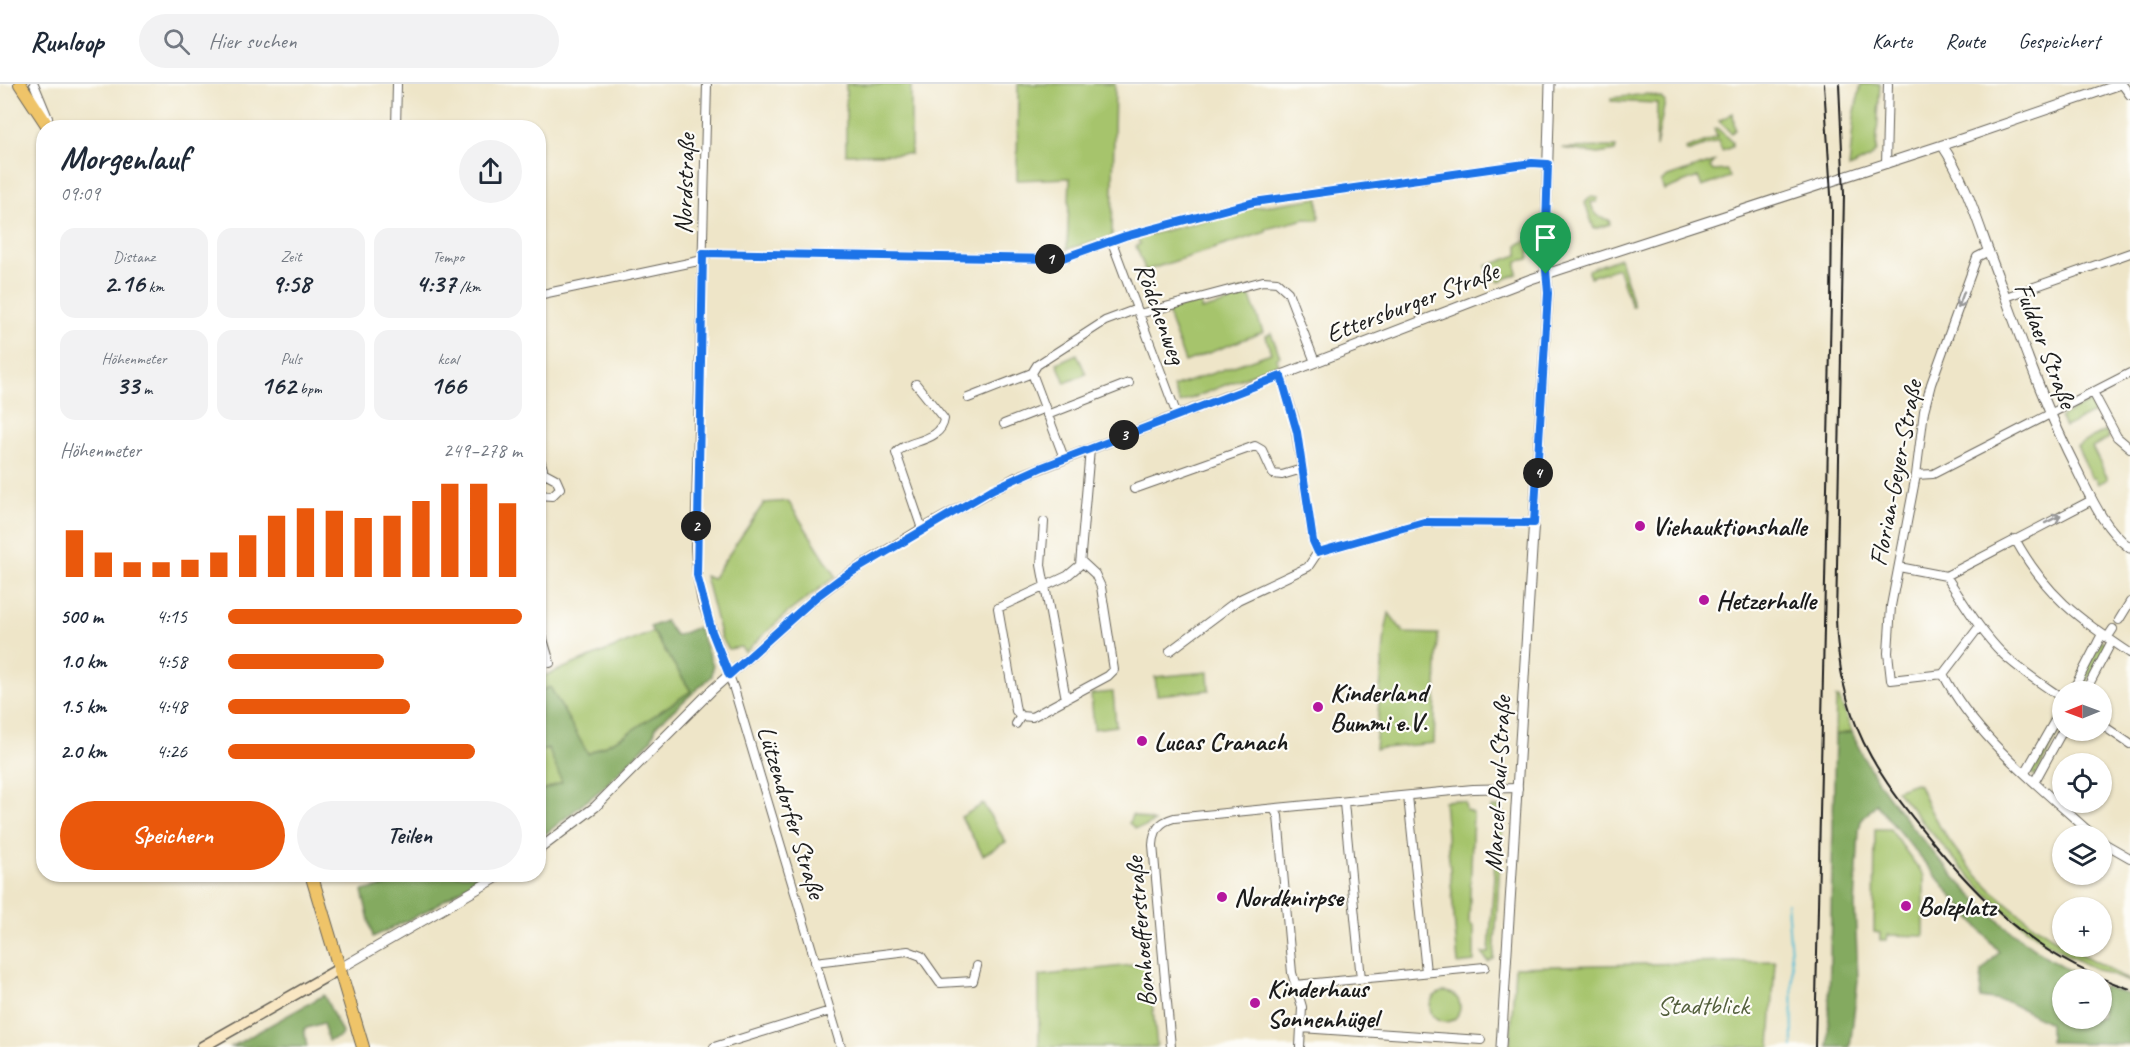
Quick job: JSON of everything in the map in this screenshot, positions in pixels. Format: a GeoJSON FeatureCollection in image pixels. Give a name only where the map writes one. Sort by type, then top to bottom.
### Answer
{"type":"FeatureCollection","features":[{"type":"Feature","properties":{"kind":"main road"},"geometry":{"type":"LineString","coordinates":[[20,84],[45,120]]}},
{"type":"Feature","properties":{"kind":"main road"},"geometry":{"type":"LineString","coordinates":[[312,882],[363,1047]]}},
{"type":"Feature","properties":{"kind":"main road"},"geometry":{"type":"LineString","coordinates":[[202,1047],[339,969]]}},
{"type":"Feature","properties":{"kind":"street"},"geometry":{"type":"LineString","coordinates":[[34,84],[47,120]]}},
{"type":"Feature","properties":{"kind":"street"},"geometry":{"type":"LineString","coordinates":[[396,120],[397,84]]}},
{"type":"Feature","properties":{"kind":"street","name":"Nordstraße"},"geometry":{"type":"LineString","coordinates":[[707,84],[697,575],[709,622],[729,675]]}},
{"type":"Feature","properties":{"kind":"street","name":"Marcel-Paul-Straße"},"geometry":{"type":"LineString","coordinates":[[1501,1047],[1548,293],[1546,274],[1550,84]]}},
{"type":"Feature","properties":{"kind":"street"},"geometry":{"type":"LineString","coordinates":[[1886,164],[1888,84]]}},
{"type":"Feature","properties":{"kind":"street"},"geometry":{"type":"LineString","coordinates":[[2121,84],[2130,95]]}},
{"type":"Feature","properties":{"kind":"street","name":"Ettersburger Straße"},"geometry":{"type":"LineString","coordinates":[[546,844],[595,807],[729,675],[816,597],[922,529],[1015,478],[1546,274],[1886,164],[2121,84]]}},
{"type":"Feature","properties":{"kind":"street","name":"Fuldaer Straße"},"geometry":{"type":"LineString","coordinates":[[1942,145],[1956,169],[1989,251],[2049,415],[2092,500],[2108,526],[2130,548]]}},
{"type":"Feature","properties":{"kind":"street"},"geometry":{"type":"LineString","coordinates":[[1112,242],[1254,202],[1532,163],[1548,164]]}},
{"type":"Feature","properties":{"kind":"street","name":"Rödchenweg"},"geometry":{"type":"LineString","coordinates":[[546,293],[703,256],[1060,259],[1073,252],[1112,242],[1177,415]]}},
{"type":"Feature","properties":{"kind":"street","name":"Florian-Geyer-Straße"},"geometry":{"type":"LineString","coordinates":[[1942,674],[1891,680],[1888,639],[1931,384],[1977,257],[1989,251]]}},
{"type":"Feature","properties":{"kind":"street"},"geometry":{"type":"LineString","coordinates":[[2006,297],[2130,253]]}},
{"type":"Feature","properties":{"kind":"street"},"geometry":{"type":"LineString","coordinates":[[968,398],[1032,373],[1037,365],[1106,321],[1255,283],[1276,282],[1288,292],[1315,362]]}},
{"type":"Feature","properties":{"kind":"street"},"geometry":{"type":"LineString","coordinates":[[1032,373],[1064,458]]}},
{"type":"Feature","properties":{"kind":"street"},"geometry":{"type":"LineString","coordinates":[[1916,475],[1933,474],[2130,373]]}},
{"type":"Feature","properties":{"kind":"street"},"geometry":{"type":"LineString","coordinates":[[1281,376],[1294,418],[1313,541],[1318,552]]}},
{"type":"Feature","properties":{"kind":"street"},"geometry":{"type":"LineString","coordinates":[[1004,424],[1128,383]]}},
{"type":"Feature","properties":{"kind":"street"},"geometry":{"type":"LineString","coordinates":[[916,384],[944,419],[942,427],[935,433],[920,442],[899,449],[896,453],[922,529]]}},
{"type":"Feature","properties":{"kind":"street"},"geometry":{"type":"LineString","coordinates":[[2093,392],[2118,437],[2130,448]]}},
{"type":"Feature","properties":{"kind":"street"},"geometry":{"type":"LineString","coordinates":[[1134,489],[1255,446],[1262,450],[1273,474],[1282,475],[1302,469]]}},
{"type":"Feature","properties":{"kind":"street"},"geometry":{"type":"LineString","coordinates":[[1081,561],[1099,580],[1115,665],[1108,676],[1032,717],[1018,720],[998,608],[1067,576],[1081,561],[1089,448]]}},
{"type":"Feature","properties":{"kind":"street"},"geometry":{"type":"LineString","coordinates":[[546,474],[556,479],[560,488],[552,496],[546,496]]}},
{"type":"Feature","properties":{"kind":"street"},"geometry":{"type":"LineString","coordinates":[[1899,567],[1946,576],[2092,500]]}},
{"type":"Feature","properties":{"kind":"street"},"geometry":{"type":"LineString","coordinates":[[1044,522],[1041,565],[1066,699]]}},
{"type":"Feature","properties":{"kind":"street"},"geometry":{"type":"LineString","coordinates":[[1170,651],[1238,600],[1312,564],[1318,552],[1424,522],[1534,523]]}},
{"type":"Feature","properties":{"kind":"street"},"geometry":{"type":"LineString","coordinates":[[2015,539],[2029,565],[2067,609],[2130,653]]}},
{"type":"Feature","properties":{"kind":"street"},"geometry":{"type":"LineString","coordinates":[[1946,576],[1979,627],[2011,661],[2052,692]]}},
{"type":"Feature","properties":{"kind":"street"},"geometry":{"type":"LineString","coordinates":[[2119,620],[2130,602]]}},
{"type":"Feature","properties":{"kind":"street"},"geometry":{"type":"LineString","coordinates":[[1979,627],[1942,674],[1958,701],[1980,730],[2082,825]]}},
{"type":"Feature","properties":{"kind":"street"},"geometry":{"type":"LineString","coordinates":[[2079,681],[2113,629]]}},
{"type":"Feature","properties":{"kind":"street"},"geometry":{"type":"LineString","coordinates":[[2089,681],[2107,638]]}},
{"type":"Feature","properties":{"kind":"street"},"geometry":{"type":"LineString","coordinates":[[546,649],[550,663]]}},
{"type":"Feature","properties":{"kind":"street","name":"Lützendorfer Straße"},"geometry":{"type":"LineString","coordinates":[[729,675],[841,1047]]}},
{"type":"Feature","properties":{"kind":"street"},"geometry":{"type":"LineString","coordinates":[[2025,773],[2052,726]]}},
{"type":"Feature","properties":{"kind":"street"},"geometry":{"type":"LineString","coordinates":[[2112,732],[2130,744]]}},
{"type":"Feature","properties":{"kind":"street"},"geometry":{"type":"LineString","coordinates":[[2035,782],[2057,741]]}},
{"type":"Feature","properties":{"kind":"street","name":"Bonhoefferstraße"},"geometry":{"type":"LineString","coordinates":[[1171,1047],[1154,834],[1159,825],[1167,820],[1408,796],[1518,788]]}},
{"type":"Feature","properties":{"kind":"street"},"geometry":{"type":"LineString","coordinates":[[1408,796],[1426,972]]}},
{"type":"Feature","properties":{"kind":"street"},"geometry":{"type":"LineString","coordinates":[[1344,803],[1361,978]]}},
{"type":"Feature","properties":{"kind":"street"},"geometry":{"type":"LineString","coordinates":[[1274,809],[1278,816],[1295,985],[1302,1006],[1300,1047]]}},
{"type":"Feature","properties":{"kind":"street"},"geometry":{"type":"LineString","coordinates":[[2112,848],[2130,858]]}},
{"type":"Feature","properties":{"kind":"street"},"geometry":{"type":"LineString","coordinates":[[339,969],[489,882]]}},
{"type":"Feature","properties":{"kind":"street"},"geometry":{"type":"LineString","coordinates":[[815,962],[908,951],[921,956],[940,983],[973,981],[977,966]]}},
{"type":"Feature","properties":{"kind":"street"},"geometry":{"type":"LineString","coordinates":[[1295,985],[1485,967]]}},
{"type":"Feature","properties":{"kind":"street"},"geometry":{"type":"LineString","coordinates":[[714,1047],[830,1011]]}},
{"type":"Feature","properties":{"kind":"street"},"geometry":{"type":"LineString","coordinates":[[1301,1028],[1481,1040]]}},
{"type":"Feature","properties":{"kind":"green space"},"geometry":{"type":"Polygon","coordinates":[[[846,84],[911,84],[911,154],[846,154],[846,84]]]}},
{"type":"Feature","properties":{"kind":"green space"},"geometry":{"type":"Polygon","coordinates":[[[1018,84],[1115,84],[1112,237],[1067,249],[1070,178],[1017,180],[1018,84]]]}},
{"type":"Feature","properties":{"kind":"green space"},"geometry":{"type":"Polygon","coordinates":[[[1861,84],[1880,84],[1876,151],[1870,158],[1849,168],[1854,116],[1861,84]]]}},
{"type":"Feature","properties":{"kind":"green space"},"geometry":{"type":"Polygon","coordinates":[[[1648,94],[1661,98],[1665,102],[1656,147],[1657,103],[1611,101],[1611,98],[1648,94]]]}},
{"type":"Feature","properties":{"kind":"green space"},"geometry":{"type":"Polygon","coordinates":[[[1733,113],[1735,130],[1731,133],[1719,121],[1733,113]]]}},
{"type":"Feature","properties":{"kind":"green space"},"geometry":{"type":"Polygon","coordinates":[[[1717,128],[1732,142],[1732,147],[1722,151],[1718,141],[1687,152],[1686,149],[1717,137],[1714,129],[1717,128]]]}},
{"type":"Feature","properties":{"kind":"green space"},"geometry":{"type":"Polygon","coordinates":[[[1616,147],[1615,151],[1598,154],[1562,148],[1616,147]]]}},
{"type":"Feature","properties":{"kind":"green space"},"geometry":{"type":"Polygon","coordinates":[[[1715,161],[1710,167],[1713,171],[1727,170],[1730,177],[1702,187],[1698,177],[1664,190],[1661,182],[1668,177],[1715,161]]]}},
{"type":"Feature","properties":{"kind":"green space"},"geometry":{"type":"Polygon","coordinates":[[[1590,197],[1598,198],[1597,202],[1591,202],[1594,212],[1609,220],[1610,224],[1594,229],[1585,203],[1590,197]]]}},
{"type":"Feature","properties":{"kind":"green space"},"geometry":{"type":"Polygon","coordinates":[[[1318,198],[1319,220],[1305,219],[1266,229],[1266,232],[1138,273],[1145,269],[1136,246],[1140,244],[1137,238],[1251,208],[1318,198]]]}},
{"type":"Feature","properties":{"kind":"green space"},"geometry":{"type":"Polygon","coordinates":[[[1527,240],[1530,243],[1529,259],[1517,261],[1517,274],[1498,282],[1486,266],[1518,255],[1518,245],[1527,240]]]}},
{"type":"Feature","properties":{"kind":"green space"},"geometry":{"type":"Polygon","coordinates":[[[1620,258],[1634,307],[1632,307],[1618,268],[1590,277],[1588,270],[1620,258]]]}},
{"type":"Feature","properties":{"kind":"green space"},"geometry":{"type":"Polygon","coordinates":[[[1247,289],[1263,332],[1185,362],[1167,311],[1202,301],[1201,310],[1230,302],[1232,293],[1247,289]]]}},
{"type":"Feature","properties":{"kind":"green space"},"geometry":{"type":"Polygon","coordinates":[[[1271,333],[1280,356],[1276,358],[1278,364],[1180,403],[1173,387],[1271,353],[1266,336],[1271,333]]]}},
{"type":"Feature","properties":{"kind":"green space"},"geometry":{"type":"Polygon","coordinates":[[[1077,354],[1086,374],[1065,383],[1057,363],[1077,354]]]}},
{"type":"Feature","properties":{"kind":"green space"},"geometry":{"type":"Polygon","coordinates":[[[2090,402],[2096,412],[2065,427],[2060,417],[2090,402]]]}},
{"type":"Feature","properties":{"kind":"green space"},"geometry":{"type":"Polygon","coordinates":[[[2106,431],[2109,438],[2092,447],[2108,479],[2098,484],[2095,477],[2092,479],[2077,446],[2106,431]]]}},
{"type":"Feature","properties":{"kind":"green space"},"geometry":{"type":"Polygon","coordinates":[[[788,501],[836,576],[786,614],[745,652],[741,647],[729,649],[721,638],[705,576],[712,579],[764,503],[788,501]]]}},
{"type":"Feature","properties":{"kind":"green space"},"geometry":{"type":"Polygon","coordinates":[[[1389,613],[1404,633],[1438,634],[1434,743],[1375,749],[1385,632],[1389,613]]]}},
{"type":"Feature","properties":{"kind":"green space"},"geometry":{"type":"Polygon","coordinates":[[[665,621],[676,636],[698,627],[713,665],[712,676],[657,725],[651,740],[603,788],[546,833],[546,789],[562,782],[548,748],[546,749],[546,689],[550,687],[588,754],[625,735],[691,691],[650,627],[665,621]]]}},
{"type":"Feature","properties":{"kind":"green space"},"geometry":{"type":"Polygon","coordinates":[[[653,632],[691,691],[625,735],[588,754],[550,687],[546,689],[546,675],[653,632]]]}},
{"type":"Feature","properties":{"kind":"green space"},"geometry":{"type":"Polygon","coordinates":[[[2102,640],[2108,644],[2088,681],[2080,681],[2102,640]]]}},
{"type":"Feature","properties":{"kind":"green space"},"geometry":{"type":"Polygon","coordinates":[[[1208,672],[1209,690],[1157,695],[1155,677],[1208,672]]]}},
{"type":"Feature","properties":{"kind":"green space"},"geometry":{"type":"Polygon","coordinates":[[[1113,692],[1116,726],[1094,729],[1091,694],[1113,692]]]}},
{"type":"Feature","properties":{"kind":"green space"},"geometry":{"type":"Polygon","coordinates":[[[1836,698],[1839,698],[1852,732],[1835,735],[1836,698]]]}},
{"type":"Feature","properties":{"kind":"green space"},"geometry":{"type":"Polygon","coordinates":[[[2052,730],[2052,741],[2054,741],[2035,776],[2030,771],[2052,730]]]}},
{"type":"Feature","properties":{"kind":"green space"},"geometry":{"type":"Polygon","coordinates":[[[1852,732],[1866,762],[1882,788],[1939,860],[1976,900],[2038,951],[2067,969],[2052,969],[2052,1029],[2112,1029],[2112,989],[2130,995],[2130,1044],[2050,1042],[2050,1023],[2008,1002],[1980,998],[1982,971],[1999,952],[1876,804],[1861,821],[1859,830],[1855,907],[1858,980],[1850,1047],[1828,1047],[1835,735],[1852,732]]]}},
{"type":"Feature","properties":{"kind":"green space"},"geometry":{"type":"Polygon","coordinates":[[[548,748],[563,782],[546,789],[546,749],[548,748]]]}},
{"type":"Feature","properties":{"kind":"green space"},"geometry":{"type":"Polygon","coordinates":[[[1915,783],[1919,785],[1933,815],[1971,868],[1994,892],[2052,937],[2052,946],[2026,928],[1972,879],[1896,790],[1915,783]]]}},
{"type":"Feature","properties":{"kind":"green space"},"geometry":{"type":"Polygon","coordinates":[[[1444,801],[1465,802],[1466,810],[1473,813],[1469,922],[1474,928],[1474,962],[1458,964],[1444,801]]]}},
{"type":"Feature","properties":{"kind":"green space"},"geometry":{"type":"Polygon","coordinates":[[[983,804],[1006,842],[983,855],[961,817],[983,804]]]}},
{"type":"Feature","properties":{"kind":"green space"},"geometry":{"type":"Polygon","coordinates":[[[1491,807],[1500,807],[1503,813],[1494,959],[1488,962],[1482,953],[1489,953],[1498,812],[1491,811],[1491,807]]]}},
{"type":"Feature","properties":{"kind":"green space"},"geometry":{"type":"Polygon","coordinates":[[[1132,815],[1154,822],[1145,827],[1135,828],[1129,823],[1132,815]]]}},
{"type":"Feature","properties":{"kind":"green space"},"geometry":{"type":"Polygon","coordinates":[[[1875,829],[1890,829],[1924,876],[1924,936],[1888,935],[1887,940],[1880,940],[1880,933],[1874,932],[1875,829]]]}},
{"type":"Feature","properties":{"kind":"green space"},"geometry":{"type":"Polygon","coordinates":[[[393,882],[474,882],[423,913],[373,937],[362,891],[393,884],[393,882]]]}},
{"type":"Feature","properties":{"kind":"green space"},"geometry":{"type":"Polygon","coordinates":[[[2072,957],[2087,957],[2109,969],[2091,967],[2072,957]]]}},
{"type":"Feature","properties":{"kind":"green space","name":"Stadtblick"},"geometry":{"type":"Polygon","coordinates":[[[1775,961],[1770,1047],[1510,1047],[1515,967],[1775,961]]]}},
{"type":"Feature","properties":{"kind":"green space"},"geometry":{"type":"Polygon","coordinates":[[[1148,963],[1157,1047],[1039,1047],[1039,976],[1148,963]]]}},
{"type":"Feature","properties":{"kind":"green space"},"geometry":{"type":"Polygon","coordinates":[[[2112,971],[2130,980],[2130,982],[2112,975],[2112,971]]]}},
{"type":"Feature","properties":{"kind":"green space"},"geometry":{"type":"Polygon","coordinates":[[[1445,992],[1451,993],[1459,1001],[1459,1013],[1451,1021],[1445,1022],[1439,1021],[1431,1013],[1430,1007],[1431,1001],[1439,993],[1445,992]]]}},
{"type":"Feature","properties":{"kind":"green space"},"geometry":{"type":"Polygon","coordinates":[[[324,995],[342,1033],[340,1037],[328,1041],[323,1023],[304,1029],[307,1047],[231,1047],[324,995]]]}},
{"type":"Feature","properties":{"kind":"waterway"},"geometry":{"type":"LineString","coordinates":[[1787,903],[1792,968],[1793,1047]]}},
{"type":"Feature","properties":{"kind":"railway"},"geometry":{"type":"LineString","coordinates":[[1815,1047],[1832,210],[1824,84]]}},
{"type":"Feature","properties":{"kind":"railway"},"geometry":{"type":"LineString","coordinates":[[1839,84],[1844,194],[1836,619],[1844,687],[1852,715],[1877,768],[1894,793],[1936,846],[1978,893],[2022,932],[2046,949],[2100,978],[2130,989]]}},
{"type":"Feature","properties":{"kind":"place","name":"Viehauktionshalle"},"geometry":{"type":"Point","coordinates":[1640,526]}},
{"type":"Feature","properties":{"kind":"place","name":"Hetzerhalle"},"geometry":{"type":"Point","coordinates":[1704,600]}},
{"type":"Feature","properties":{"kind":"place","name":"Kinderland Bummi e.V."},"geometry":{"type":"Point","coordinates":[1318,707]}},
{"type":"Feature","properties":{"kind":"place","name":"Lucas Cranach"},"geometry":{"type":"Point","coordinates":[1142,741]}},
{"type":"Feature","properties":{"kind":"place","name":"Nordknirpse"},"geometry":{"type":"Point","coordinates":[1222,897]}},
{"type":"Feature","properties":{"kind":"place","name":"Bolzplatz"},"geometry":{"type":"Point","coordinates":[1906,906]}},
{"type":"Feature","properties":{"kind":"place","name":"Kinderhaus Sonnenhügel"},"geometry":{"type":"Point","coordinates":[1255,1003]}},
{"type":"Feature","properties":{"kind":"route"},"geometry":{"type":"LineString","coordinates":[[1532,163],[1548,164],[1546,274],[1548,293],[1534,523],[1448,520],[1424,522],[1395,528],[1318,552],[1313,541],[1297,432],[1281,376],[1040,468],[993,489],[840,579],[782,626],[729,675],[702,602],[695,547],[703,253],[1060,259],[1073,252],[1112,242],[1125,236],[1254,202],[1532,163]]}}]}
